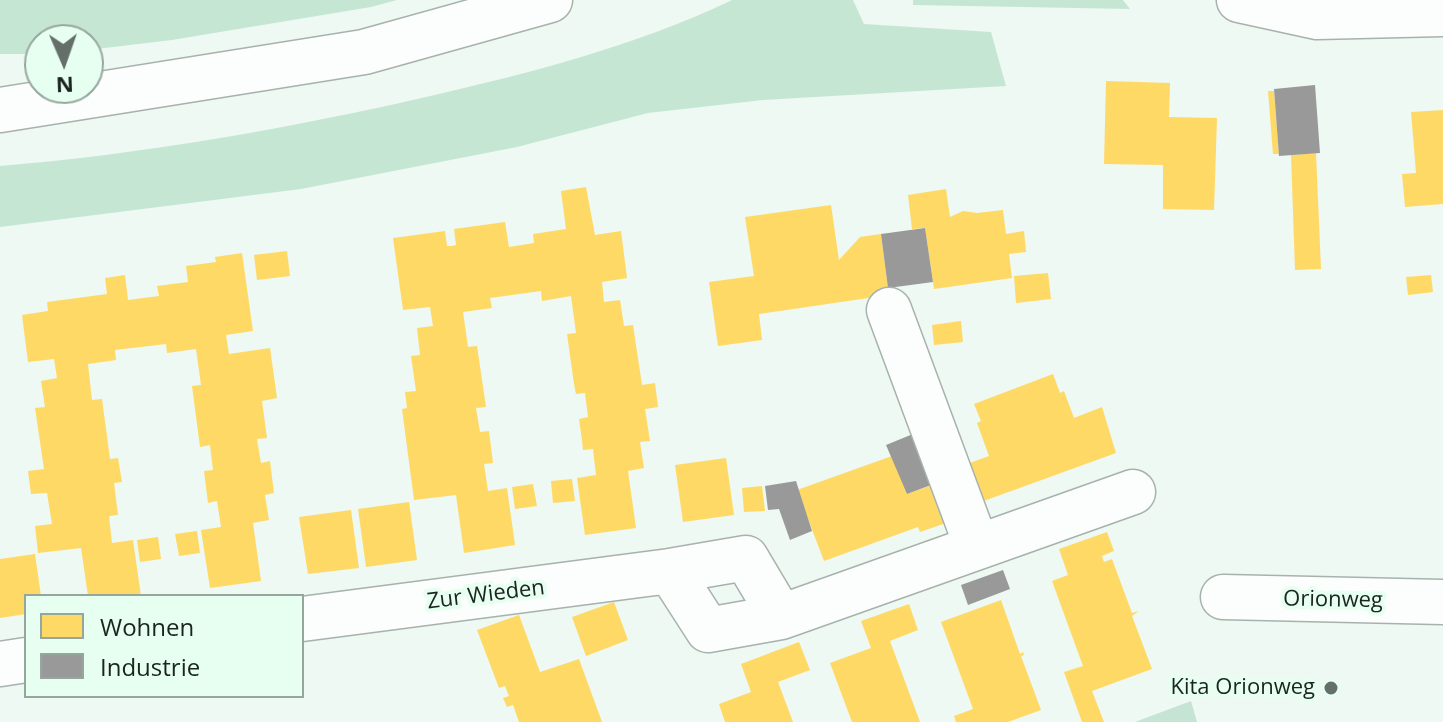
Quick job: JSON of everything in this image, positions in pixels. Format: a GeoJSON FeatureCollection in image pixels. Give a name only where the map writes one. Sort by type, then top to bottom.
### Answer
{"type":"FeatureCollection","features":[{"type":"Feature","properties":{"kind":"street"},"geometry":{"type":"LineString","coordinates":[[0,110],[364,52],[550,0]]}},
{"type":"Feature","properties":{"kind":"street"},"geometry":{"type":"LineString","coordinates":[[1239,0],[1317,17],[1443,14]]}},
{"type":"Feature","properties":{"kind":"street"},"geometry":{"type":"LineString","coordinates":[[104,81],[222,76]]}},
{"type":"Feature","properties":{"kind":"street"},"geometry":{"type":"LineString","coordinates":[[0,86],[24,85]]}},
{"type":"Feature","properties":{"kind":"street"},"geometry":{"type":"LineString","coordinates":[[889,310],[977,547]]}},
{"type":"Feature","properties":{"kind":"street"},"geometry":{"type":"LineString","coordinates":[[670,571],[708,630],[781,617],[1133,492]]}},
{"type":"Feature","properties":{"kind":"street","name":"Zur Wieden"},"geometry":{"type":"LineString","coordinates":[[304,619],[670,571],[746,558],[781,617]]}},
{"type":"Feature","properties":{"kind":"street","name":"Orionweg"},"geometry":{"type":"LineString","coordinates":[[1223,597],[1443,602]]}},
{"type":"Feature","properties":{"kind":"street"},"geometry":{"type":"LineString","coordinates":[[0,664],[24,660]]}},
{"type":"Feature","properties":{"kind":"green space"},"geometry":{"type":"Polygon","coordinates":[[[0,0],[397,0],[172,40],[104,48],[104,24],[24,24],[24,54],[0,54],[0,0]]]}},
{"type":"Feature","properties":{"kind":"green space"},"geometry":{"type":"Polygon","coordinates":[[[732,0],[853,0],[864,24],[991,32],[1006,86],[763,100],[648,113],[517,147],[301,189],[0,227],[0,166],[108,155],[214,139],[426,97],[620,45],[732,0]]]}},
{"type":"Feature","properties":{"kind":"green space"},"geometry":{"type":"Polygon","coordinates":[[[913,0],[1123,0],[1130,9],[913,5],[913,0]]]}},
{"type":"Feature","properties":{"kind":"green space"},"geometry":{"type":"Polygon","coordinates":[[[1191,701],[1197,722],[1135,722],[1191,701]]]}},
{"type":"Feature","properties":{"kind":"building: Wohnen"},"geometry":{"type":"Polygon","coordinates":[[[1106,81],[1170,83],[1169,117],[1217,118],[1214,210],[1163,209],[1163,165],[1104,164],[1106,81]]]}},
{"type":"Feature","properties":{"kind":"building: Wohnen"},"geometry":{"type":"Polygon","coordinates":[[[1268,91],[1274,91],[1279,154],[1273,154],[1268,91]]]}},
{"type":"Feature","properties":{"kind":"building: Wohnen"},"geometry":{"type":"Polygon","coordinates":[[[1443,110],[1443,204],[1405,207],[1402,174],[1416,173],[1411,112],[1443,110]]]}},
{"type":"Feature","properties":{"kind":"building: Wohnen"},"geometry":{"type":"Polygon","coordinates":[[[1316,153],[1321,269],[1295,270],[1291,155],[1316,153]]]}},
{"type":"Feature","properties":{"kind":"building: Wohnen"},"geometry":{"type":"Polygon","coordinates":[[[586,187],[595,235],[621,231],[627,278],[602,282],[604,302],[620,300],[624,326],[633,325],[642,385],[655,383],[658,407],[645,409],[650,441],[640,442],[644,468],[628,471],[636,528],[585,535],[577,478],[596,475],[593,449],[583,450],[579,419],[588,417],[585,393],[576,394],[574,384],[567,334],[576,333],[571,296],[542,301],[541,291],[490,298],[492,308],[463,312],[468,347],[477,346],[486,407],[476,408],[480,432],[489,431],[493,463],[484,464],[488,491],[507,488],[515,545],[464,553],[456,495],[414,500],[402,409],[407,408],[405,392],[416,391],[411,356],[420,355],[417,328],[433,326],[430,307],[403,310],[393,238],[445,231],[447,246],[452,246],[456,245],[454,229],[505,222],[509,247],[534,243],[533,234],[566,229],[561,191],[586,187]]]}},
{"type":"Feature","properties":{"kind":"building: Wohnen"},"geometry":{"type":"Polygon","coordinates":[[[946,189],[950,217],[963,211],[1003,210],[1006,234],[1024,231],[1026,252],[1009,254],[1012,278],[934,289],[925,228],[912,229],[908,195],[946,189]]]}},
{"type":"Feature","properties":{"kind":"building: Wohnen"},"geometry":{"type":"Polygon","coordinates":[[[831,205],[839,260],[860,237],[881,234],[889,295],[759,314],[762,340],[718,346],[709,282],[754,276],[745,217],[831,205]]]}},
{"type":"Feature","properties":{"kind":"building: Wohnen"},"geometry":{"type":"Polygon","coordinates":[[[287,251],[290,276],[257,280],[254,255],[287,251]]]}},
{"type":"Feature","properties":{"kind":"building: Wohnen"},"geometry":{"type":"Polygon","coordinates":[[[242,253],[253,331],[226,335],[229,354],[270,348],[277,398],[262,401],[267,438],[257,439],[261,463],[270,461],[274,493],[265,495],[269,520],[253,523],[261,581],[210,588],[201,530],[221,527],[217,501],[208,503],[204,471],[213,470],[210,445],[200,447],[192,386],[201,385],[196,349],[167,353],[166,344],[115,350],[116,360],[88,364],[92,400],[102,399],[110,459],[118,458],[122,482],[114,483],[118,515],[109,516],[112,543],[133,540],[141,594],[88,594],[81,548],[38,553],[35,526],[52,524],[47,493],[31,494],[28,471],[44,469],[35,408],[45,407],[41,381],[57,378],[54,359],[28,362],[22,315],[48,311],[47,302],[107,294],[105,278],[125,275],[128,300],[159,296],[157,286],[188,282],[186,266],[216,262],[215,257],[242,253]]]}},
{"type":"Feature","properties":{"kind":"building: Wohnen"},"geometry":{"type":"Polygon","coordinates":[[[1048,273],[1051,299],[1016,303],[1014,276],[1048,273]]]}},
{"type":"Feature","properties":{"kind":"building: Wohnen"},"geometry":{"type":"Polygon","coordinates":[[[1431,275],[1433,292],[1408,295],[1406,277],[1431,275]]]}},
{"type":"Feature","properties":{"kind":"building: Wohnen"},"geometry":{"type":"Polygon","coordinates":[[[961,321],[963,342],[934,345],[932,325],[961,321]]]}},
{"type":"Feature","properties":{"kind":"building: Wohnen"},"geometry":{"type":"Polygon","coordinates":[[[1053,374],[1060,393],[1064,391],[1074,418],[1102,407],[1116,453],[981,502],[967,464],[989,456],[974,404],[1053,374]]]}},
{"type":"Feature","properties":{"kind":"building: Wohnen"},"geometry":{"type":"Polygon","coordinates":[[[892,456],[907,494],[932,485],[946,523],[920,532],[918,527],[824,561],[797,490],[892,456]]]}},
{"type":"Feature","properties":{"kind":"building: Wohnen"},"geometry":{"type":"Polygon","coordinates":[[[726,458],[734,515],[683,522],[675,465],[726,458]]]}},
{"type":"Feature","properties":{"kind":"building: Wohnen"},"geometry":{"type":"Polygon","coordinates":[[[572,479],[575,501],[553,503],[551,481],[572,479]]]}},
{"type":"Feature","properties":{"kind":"building: Wohnen"},"geometry":{"type":"Polygon","coordinates":[[[533,484],[537,506],[515,509],[512,487],[533,484]]]}},
{"type":"Feature","properties":{"kind":"building: Wohnen"},"geometry":{"type":"Polygon","coordinates":[[[762,486],[765,511],[744,512],[742,488],[762,486]]]}},
{"type":"Feature","properties":{"kind":"building: Wohnen"},"geometry":{"type":"Polygon","coordinates":[[[409,502],[417,560],[366,567],[358,509],[409,502]]]}},
{"type":"Feature","properties":{"kind":"building: Wohnen"},"geometry":{"type":"Polygon","coordinates":[[[351,510],[359,568],[308,574],[299,517],[351,510]]]}},
{"type":"Feature","properties":{"kind":"building: Wohnen"},"geometry":{"type":"Polygon","coordinates":[[[197,531],[200,553],[179,556],[175,534],[197,531]]]}},
{"type":"Feature","properties":{"kind":"building: Wohnen"},"geometry":{"type":"Polygon","coordinates":[[[1107,532],[1114,551],[1102,556],[1104,562],[1112,559],[1132,613],[1139,611],[1132,616],[1152,669],[1092,691],[1104,722],[1082,722],[1064,672],[1083,666],[1052,581],[1068,575],[1059,549],[1107,532]]]}},
{"type":"Feature","properties":{"kind":"building: Wohnen"},"geometry":{"type":"Polygon","coordinates":[[[158,537],[161,559],[140,562],[137,540],[158,537]]]}},
{"type":"Feature","properties":{"kind":"building: Wohnen"},"geometry":{"type":"Polygon","coordinates":[[[35,554],[41,594],[24,594],[24,614],[0,618],[0,559],[35,554]]]}},
{"type":"Feature","properties":{"kind":"building: Wohnen"},"geometry":{"type":"Polygon","coordinates":[[[1001,600],[1020,654],[1023,652],[1021,656],[1041,710],[1008,722],[956,722],[954,716],[973,709],[941,622],[1001,600]]]}},
{"type":"Feature","properties":{"kind":"building: Wohnen"},"geometry":{"type":"Polygon","coordinates":[[[614,602],[628,640],[586,656],[572,617],[614,602]]]}},
{"type":"Feature","properties":{"kind":"building: Wohnen"},"geometry":{"type":"Polygon","coordinates":[[[909,604],[918,630],[890,641],[920,722],[852,722],[830,663],[871,648],[861,621],[909,604]]]}},
{"type":"Feature","properties":{"kind":"building: Wohnen"},"geometry":{"type":"Polygon","coordinates":[[[519,615],[540,672],[579,659],[602,722],[519,722],[513,705],[507,707],[503,698],[509,696],[505,686],[499,688],[477,630],[519,615]]]}},
{"type":"Feature","properties":{"kind":"building: Wohnen"},"geometry":{"type":"Polygon","coordinates":[[[799,642],[810,670],[778,682],[793,722],[725,722],[719,704],[751,692],[741,664],[799,642]]]}},
{"type":"Feature","properties":{"kind":"building: Industrie"},"geometry":{"type":"Polygon","coordinates":[[[1315,85],[1320,153],[1279,156],[1274,89],[1315,85]]]}},
{"type":"Feature","properties":{"kind":"building: Industrie"},"geometry":{"type":"Polygon","coordinates":[[[925,228],[933,282],[888,288],[881,234],[925,228]]]}},
{"type":"Feature","properties":{"kind":"building: Industrie"},"geometry":{"type":"Polygon","coordinates":[[[913,434],[931,485],[907,494],[886,445],[913,434]]]}},
{"type":"Feature","properties":{"kind":"building: Industrie"},"geometry":{"type":"Polygon","coordinates":[[[796,481],[812,531],[790,540],[779,509],[768,510],[765,486],[796,481]]]}},
{"type":"Feature","properties":{"kind":"building: Industrie"},"geometry":{"type":"Polygon","coordinates":[[[1003,570],[1010,589],[968,605],[961,585],[1003,570]]]}},
{"type":"Feature","properties":{"kind":"place","name":"Kita Orionweg"},"geometry":{"type":"Point","coordinates":[1331,688]}}]}
